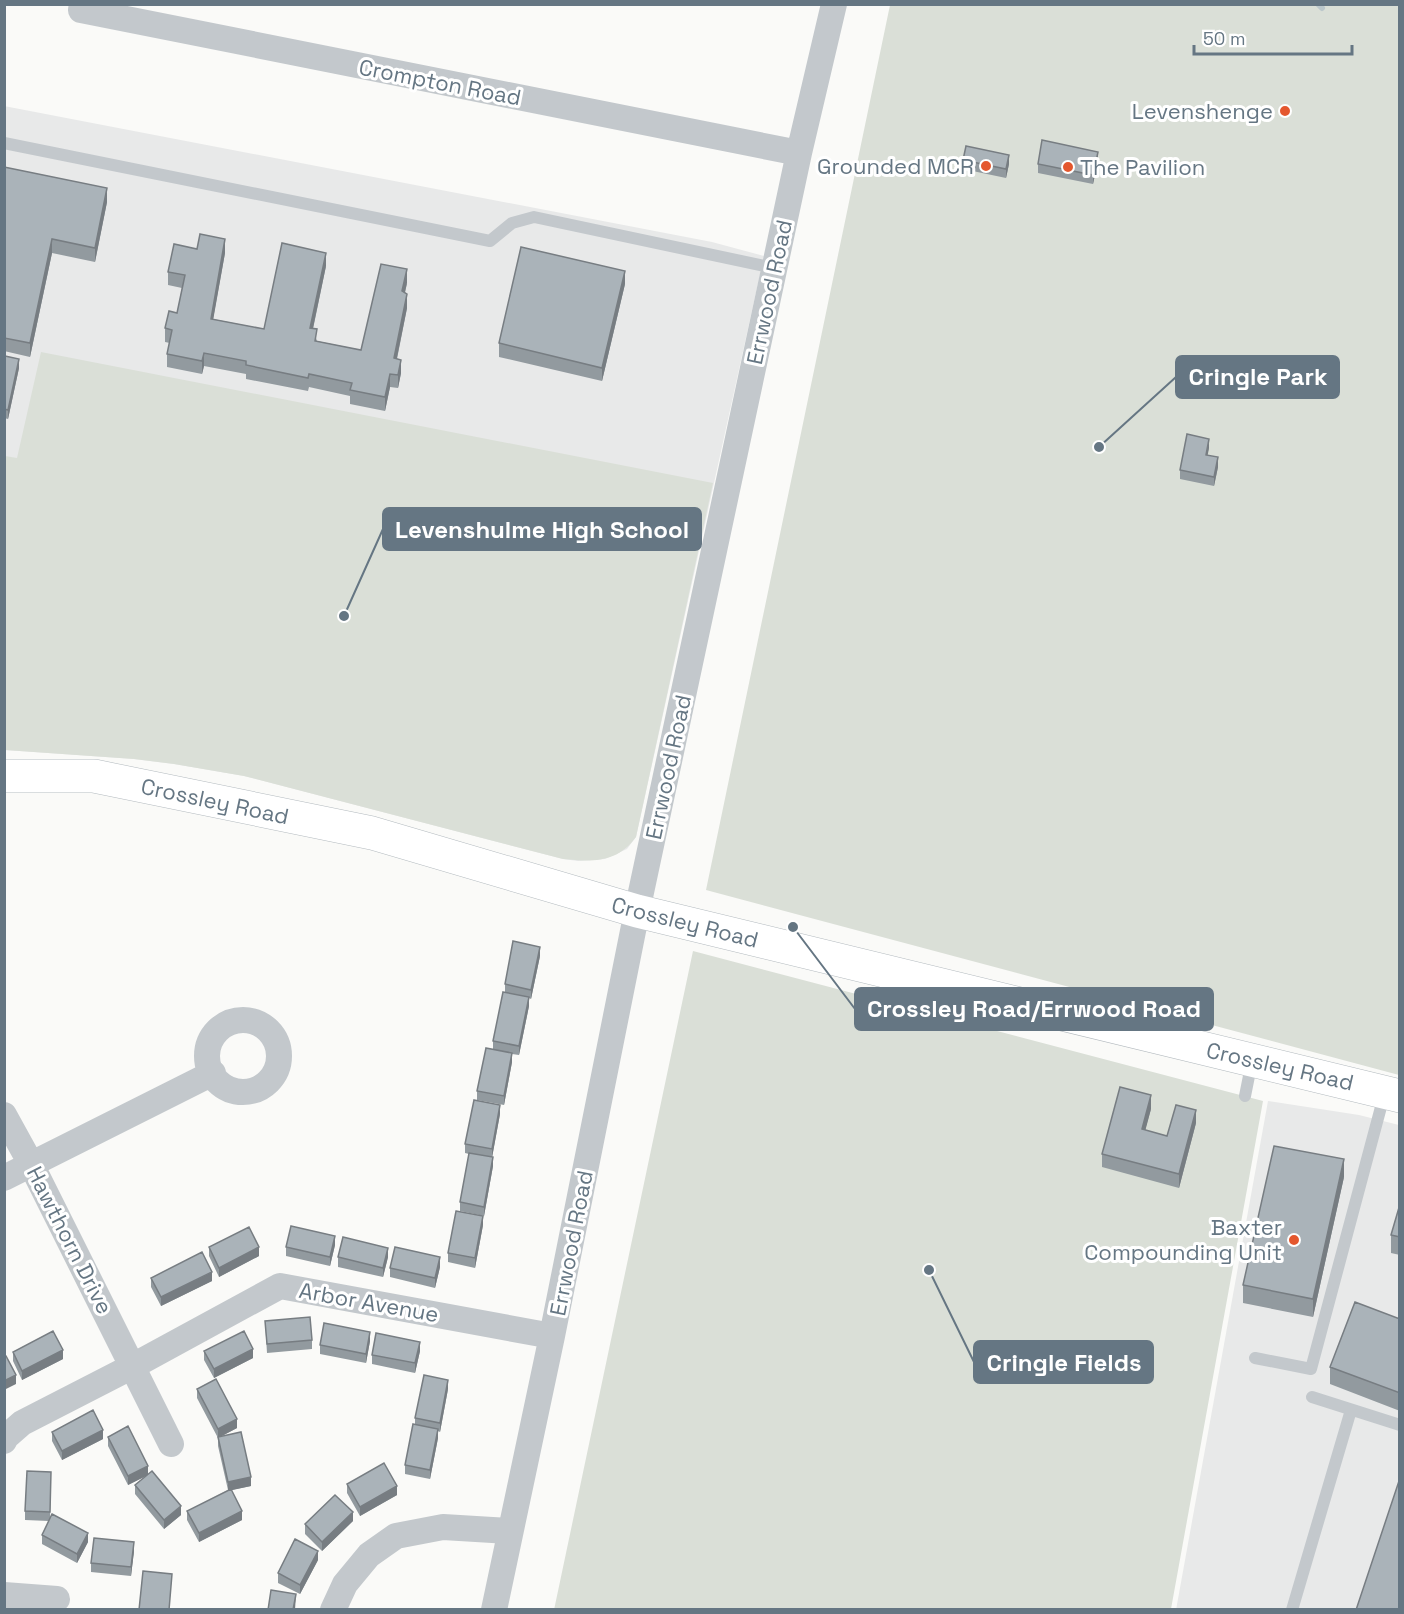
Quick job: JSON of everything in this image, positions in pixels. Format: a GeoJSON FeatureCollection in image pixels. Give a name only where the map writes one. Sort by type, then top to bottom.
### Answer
{"type":"FeatureCollection","features":[{"type":"Feature","properties":{"kind":"street","name":"Errwood Road"},"geometry":{"type":"LineString","coordinates":[[494,1610],[552,1336],[637,911],[774,268],[834,4]]}},
{"type":"Feature","properties":{"kind":"street","name":"Crompton Road"},"geometry":{"type":"LineString","coordinates":[[82,7],[799,153]]}},
{"type":"Feature","properties":{"kind":"street","name":"Crossley Road"},"geometry":{"type":"LineString","coordinates":[[4,776],[94,776],[372,833],[637,911],[1392,1093]]}},
{"type":"Feature","properties":{"kind":"street"},"geometry":{"type":"LineString","coordinates":[[4,1178],[213,1073]]}},
{"type":"Feature","properties":{"kind":"street","name":"Hawthorn Drive"},"geometry":{"type":"LineString","coordinates":[[4,1115],[133,1366]]}},
{"type":"Feature","properties":{"kind":"street","name":"Arbor Avenue"},"geometry":{"type":"LineString","coordinates":[[4,1441],[22,1423],[280,1286],[552,1336]]}},
{"type":"Feature","properties":{"kind":"street"},"geometry":{"type":"LineString","coordinates":[[133,1366],[171,1444]]}},
{"type":"Feature","properties":{"kind":"street"},"geometry":{"type":"LineString","coordinates":[[333,1610],[345,1584],[369,1555],[396,1536],[443,1527],[510,1531]]}},
{"type":"Feature","properties":{"kind":"street"},"geometry":{"type":"LineString","coordinates":[[4,1595],[57,1599]]}},
{"type":"Feature","properties":{"kind":"lane"},"geometry":{"type":"LineString","coordinates":[[4,143],[490,241],[512,223],[534,217],[774,268]]}},
{"type":"Feature","properties":{"kind":"lane"},"geometry":{"type":"LineString","coordinates":[[1245,1096],[1252,1059]]}},
{"type":"Feature","properties":{"kind":"lane"},"geometry":{"type":"LineString","coordinates":[[1255,1358],[1311,1369],[1392,1093]]}},
{"type":"Feature","properties":{"kind":"lane"},"geometry":{"type":"LineString","coordinates":[[1312,1397],[1400,1425]]}},
{"type":"Feature","properties":{"kind":"lane"},"geometry":{"type":"LineString","coordinates":[[1292,1610],[1351,1410]]}},
{"type":"Feature","properties":{"kind":"shaded area"},"geometry":{"type":"Polygon","coordinates":[[[890,5],[1399,5],[1399,1075],[706,890],[890,5]]]}},
{"type":"Feature","properties":{"kind":"shaded area"},"geometry":{"type":"Polygon","coordinates":[[[4,106],[712,242],[764,256],[636,837],[627,849],[605,859],[578,861],[563,859],[244,776],[134,759],[5,750],[4,106]]]}},
{"type":"Feature","properties":{"kind":"shaded area"},"geometry":{"type":"Polygon","coordinates":[[[41,352],[713,483],[636,837],[629,846],[604,859],[563,859],[244,776],[134,759],[5,750],[5,456],[17,458],[41,352]]]}},
{"type":"Feature","properties":{"kind":"shaded area"},"geometry":{"type":"Polygon","coordinates":[[[693,951],[1263,1101],[1171,1609],[554,1610],[693,951]]]}},
{"type":"Feature","properties":{"kind":"shaded area"},"geometry":{"type":"Polygon","coordinates":[[[1268,1101],[1359,1115],[1399,1125],[1399,1609],[1176,1610],[1268,1101]]]}},
{"type":"Feature","properties":{"kind":"building","name":"The Pavilion"},"geometry":{"type":"Polygon","coordinates":[[[1042,140],[1098,152],[1093,175],[1038,164],[1042,140]]]}},
{"type":"Feature","properties":{"kind":"building"},"geometry":{"type":"Polygon","coordinates":[[[966,146],[1009,155],[1006,169],[963,160],[966,146]]]}},
{"type":"Feature","properties":{"kind":"building"},"geometry":{"type":"Polygon","coordinates":[[[4,167],[107,188],[95,248],[52,239],[30,343],[4,338],[4,167]]]}},
{"type":"Feature","properties":{"kind":"building"},"geometry":{"type":"Polygon","coordinates":[[[200,234],[225,239],[211,319],[264,329],[282,243],[326,253],[310,328],[317,329],[315,341],[361,350],[381,264],[407,269],[402,291],[407,294],[394,358],[401,360],[398,375],[390,374],[385,397],[350,390],[352,383],[309,374],[308,378],[246,365],[246,361],[204,353],[202,361],[167,354],[172,330],[165,328],[169,311],[177,313],[185,275],[168,272],[174,244],[197,249],[200,234]]]}},
{"type":"Feature","properties":{"kind":"building"},"geometry":{"type":"Polygon","coordinates":[[[521,247],[625,271],[602,368],[499,343],[521,247]]]}},
{"type":"Feature","properties":{"kind":"building"},"geometry":{"type":"Polygon","coordinates":[[[5,356],[19,359],[8,410],[4,409],[5,356]]]}},
{"type":"Feature","properties":{"kind":"building"},"geometry":{"type":"Polygon","coordinates":[[[1187,434],[1209,439],[1206,455],[1218,457],[1214,477],[1180,470],[1187,434]]]}},
{"type":"Feature","properties":{"kind":"building"},"geometry":{"type":"Polygon","coordinates":[[[513,941],[540,947],[531,990],[505,984],[513,941]]]}},
{"type":"Feature","properties":{"kind":"building"},"geometry":{"type":"Polygon","coordinates":[[[503,992],[529,997],[519,1046],[493,1041],[503,992]]]}},
{"type":"Feature","properties":{"kind":"building"},"geometry":{"type":"Polygon","coordinates":[[[486,1048],[512,1053],[504,1096],[477,1091],[486,1048]]]}},
{"type":"Feature","properties":{"kind":"building"},"geometry":{"type":"Polygon","coordinates":[[[1120,1087],[1151,1095],[1142,1129],[1167,1136],[1176,1105],[1196,1110],[1179,1174],[1102,1154],[1120,1087]]]}},
{"type":"Feature","properties":{"kind":"building"},"geometry":{"type":"Polygon","coordinates":[[[474,1100],[500,1105],[492,1149],[465,1144],[474,1100]]]}},
{"type":"Feature","properties":{"kind":"building","name":"Baxter Compounding Unit"},"geometry":{"type":"Polygon","coordinates":[[[1274,1146],[1344,1159],[1313,1299],[1243,1285],[1274,1146]]]}},
{"type":"Feature","properties":{"kind":"building"},"geometry":{"type":"Polygon","coordinates":[[[469,1153],[493,1157],[484,1207],[460,1202],[469,1153]]]}},
{"type":"Feature","properties":{"kind":"building"},"geometry":{"type":"Polygon","coordinates":[[[1400,1204],[1400,1237],[1391,1235],[1400,1204]]]}},
{"type":"Feature","properties":{"kind":"building"},"geometry":{"type":"Polygon","coordinates":[[[456,1211],[483,1216],[475,1258],[448,1253],[456,1211]]]}},
{"type":"Feature","properties":{"kind":"building"},"geometry":{"type":"Polygon","coordinates":[[[291,1226],[335,1236],[330,1257],[286,1247],[291,1226]]]}},
{"type":"Feature","properties":{"kind":"building"},"geometry":{"type":"Polygon","coordinates":[[[249,1227],[259,1247],[219,1268],[209,1247],[249,1227]]]}},
{"type":"Feature","properties":{"kind":"building"},"geometry":{"type":"Polygon","coordinates":[[[343,1237],[388,1248],[383,1268],[338,1257],[343,1237]]]}},
{"type":"Feature","properties":{"kind":"building"},"geometry":{"type":"Polygon","coordinates":[[[395,1247],[440,1257],[435,1278],[390,1268],[395,1247]]]}},
{"type":"Feature","properties":{"kind":"building"},"geometry":{"type":"Polygon","coordinates":[[[202,1252],[212,1272],[161,1297],[151,1278],[202,1252]]]}},
{"type":"Feature","properties":{"kind":"building"},"geometry":{"type":"Polygon","coordinates":[[[1355,1302],[1400,1319],[1400,1393],[1330,1367],[1355,1302]]]}},
{"type":"Feature","properties":{"kind":"building"},"geometry":{"type":"Polygon","coordinates":[[[310,1317],[312,1340],[267,1344],[265,1321],[310,1317]]]}},
{"type":"Feature","properties":{"kind":"building"},"geometry":{"type":"Polygon","coordinates":[[[324,1323],[370,1332],[366,1354],[320,1345],[324,1323]]]}},
{"type":"Feature","properties":{"kind":"building"},"geometry":{"type":"Polygon","coordinates":[[[53,1331],[63,1350],[22,1371],[13,1352],[53,1331]]]}},
{"type":"Feature","properties":{"kind":"building"},"geometry":{"type":"Polygon","coordinates":[[[244,1331],[253,1349],[214,1369],[204,1351],[244,1331]]]}},
{"type":"Feature","properties":{"kind":"building"},"geometry":{"type":"Polygon","coordinates":[[[376,1333],[420,1342],[415,1363],[372,1355],[376,1333]]]}},
{"type":"Feature","properties":{"kind":"building"},"geometry":{"type":"Polygon","coordinates":[[[4,1356],[16,1375],[4,1381],[4,1356]]]}},
{"type":"Feature","properties":{"kind":"building"},"geometry":{"type":"Polygon","coordinates":[[[424,1375],[448,1380],[440,1423],[415,1418],[424,1375]]]}},
{"type":"Feature","properties":{"kind":"building"},"geometry":{"type":"Polygon","coordinates":[[[216,1379],[237,1419],[218,1429],[197,1389],[216,1379]]]}},
{"type":"Feature","properties":{"kind":"building"},"geometry":{"type":"Polygon","coordinates":[[[93,1410],[103,1430],[62,1451],[52,1432],[93,1410]]]}},
{"type":"Feature","properties":{"kind":"building"},"geometry":{"type":"Polygon","coordinates":[[[413,1424],[438,1429],[430,1470],[405,1465],[413,1424]]]}},
{"type":"Feature","properties":{"kind":"building"},"geometry":{"type":"Polygon","coordinates":[[[128,1426],[148,1466],[128,1476],[108,1437],[128,1426]]]}},
{"type":"Feature","properties":{"kind":"building"},"geometry":{"type":"Polygon","coordinates":[[[241,1432],[251,1477],[228,1482],[218,1437],[241,1432]]]}},
{"type":"Feature","properties":{"kind":"building"},"geometry":{"type":"Polygon","coordinates":[[[384,1463],[397,1486],[360,1507],[347,1484],[384,1463]]]}},
{"type":"Feature","properties":{"kind":"building"},"geometry":{"type":"Polygon","coordinates":[[[27,1471],[51,1472],[50,1512],[25,1511],[27,1471]]]}},
{"type":"Feature","properties":{"kind":"building"},"geometry":{"type":"Polygon","coordinates":[[[152,1471],[181,1506],[164,1520],[135,1485],[152,1471]]]}},
{"type":"Feature","properties":{"kind":"building"},"geometry":{"type":"Polygon","coordinates":[[[1400,1478],[1400,1610],[1356,1610],[1400,1478]]]}},
{"type":"Feature","properties":{"kind":"building"},"geometry":{"type":"Polygon","coordinates":[[[231,1489],[242,1511],[199,1533],[187,1511],[231,1489]]]}},
{"type":"Feature","properties":{"kind":"building"},"geometry":{"type":"Polygon","coordinates":[[[335,1495],[353,1512],[322,1542],[305,1524],[335,1495]]]}},
{"type":"Feature","properties":{"kind":"building"},"geometry":{"type":"Polygon","coordinates":[[[52,1514],[88,1533],[77,1554],[42,1535],[52,1514]]]}},
{"type":"Feature","properties":{"kind":"building"},"geometry":{"type":"Polygon","coordinates":[[[94,1538],[134,1542],[131,1567],[91,1563],[94,1538]]]}},
{"type":"Feature","properties":{"kind":"building"},"geometry":{"type":"Polygon","coordinates":[[[295,1539],[318,1551],[300,1585],[278,1573],[295,1539]]]}},
{"type":"Feature","properties":{"kind":"building"},"geometry":{"type":"Polygon","coordinates":[[[143,1571],[172,1574],[169,1610],[139,1610],[143,1571]]]}},
{"type":"Feature","properties":{"kind":"building"},"geometry":{"type":"Polygon","coordinates":[[[271,1590],[296,1594],[293,1610],[268,1610],[271,1590]]]}},
{"type":"Feature","properties":{"kind":"waterway"},"geometry":{"type":"LineString","coordinates":[[1318,4],[1322,8]]}},
{"type":"Feature","properties":{"kind":"place","name":"Levenshenge"},"geometry":{"type":"Point","coordinates":[1285,111]}},
{"type":"Feature","properties":{"kind":"place","name":"Grounded MCR"},"geometry":{"type":"Point","coordinates":[986,166]}},
{"type":"Feature","properties":{"kind":"place","name":"The Pavilion"},"geometry":{"type":"Point","coordinates":[1068,167]}},
{"type":"Feature","properties":{"kind":"place","name":"Cringle Park"},"geometry":{"type":"Point","coordinates":[1099,447]}},
{"type":"Feature","properties":{"kind":"place","name":"Levenshulme High School"},"geometry":{"type":"Point","coordinates":[344,616]}},
{"type":"Feature","properties":{"kind":"place","name":"Crossley Road/Errwood Road"},"geometry":{"type":"Point","coordinates":[793,927]}},
{"type":"Feature","properties":{"kind":"place","name":"Baxter Compounding Unit"},"geometry":{"type":"Point","coordinates":[1294,1240]}},
{"type":"Feature","properties":{"kind":"place","name":"Cringle Fields"},"geometry":{"type":"Point","coordinates":[929,1270]}}]}
